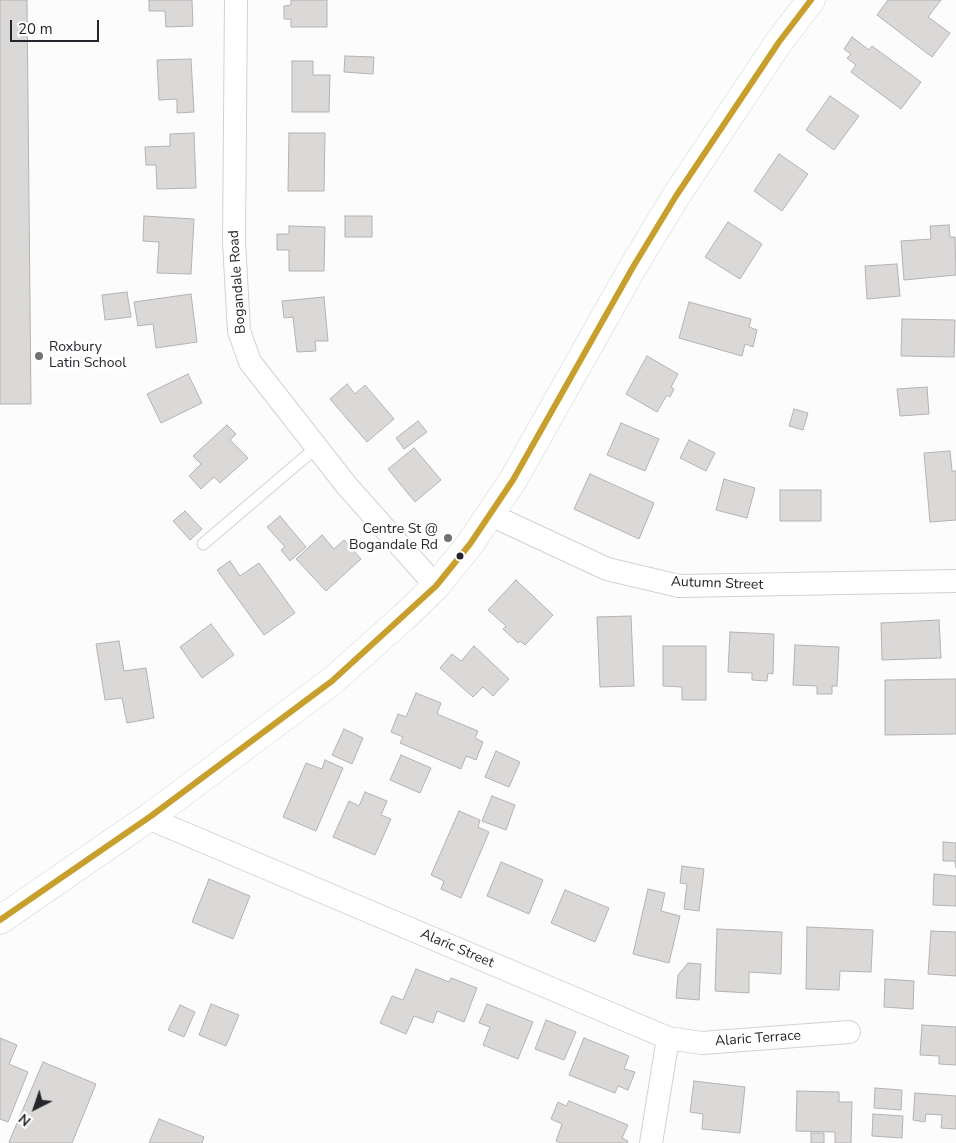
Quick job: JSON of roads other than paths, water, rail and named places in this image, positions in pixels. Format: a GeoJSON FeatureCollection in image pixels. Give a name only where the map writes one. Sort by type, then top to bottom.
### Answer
{"type":"FeatureCollection","features":[{"type":"Feature","properties":{"kind":"main road"},"geometry":{"type":"LineString","coordinates":[[0,920],[148,818],[332,681],[436,586],[491,515],[538,438],[633,267],[676,196],[773,50],[811,0]]}},
{"type":"Feature","properties":{"kind":"street","name":"Bogandale Road"},"geometry":{"type":"LineString","coordinates":[[236,0],[234,242],[239,330],[250,362],[347,486],[436,586]]}},
{"type":"Feature","properties":{"kind":"street","name":"Autumn Street"},"geometry":{"type":"LineString","coordinates":[[491,515],[608,569],[678,586],[956,581]]}},
{"type":"Feature","properties":{"kind":"street","name":"Alaric Street"},"geometry":{"type":"LineString","coordinates":[[148,818],[668,1038]]}},
{"type":"Feature","properties":{"kind":"street","name":"Alaric Terrace"},"geometry":{"type":"LineString","coordinates":[[668,1038],[702,1043],[849,1032]]}},
{"type":"Feature","properties":{"kind":"street"},"geometry":{"type":"LineString","coordinates":[[652,1143],[668,1038]]}},
{"type":"Feature","properties":{"kind":"lane"},"geometry":{"type":"LineString","coordinates":[[203,544],[317,447]]}},
{"type":"Feature","properties":{"kind":"place","name":"Roxbury Latin School"},"geometry":{"type":"Point","coordinates":[39,356]}},
{"type":"Feature","properties":{"kind":"place","name":"Centre St @ Bogandale Rd"},"geometry":{"type":"Point","coordinates":[448,538]}}]}
